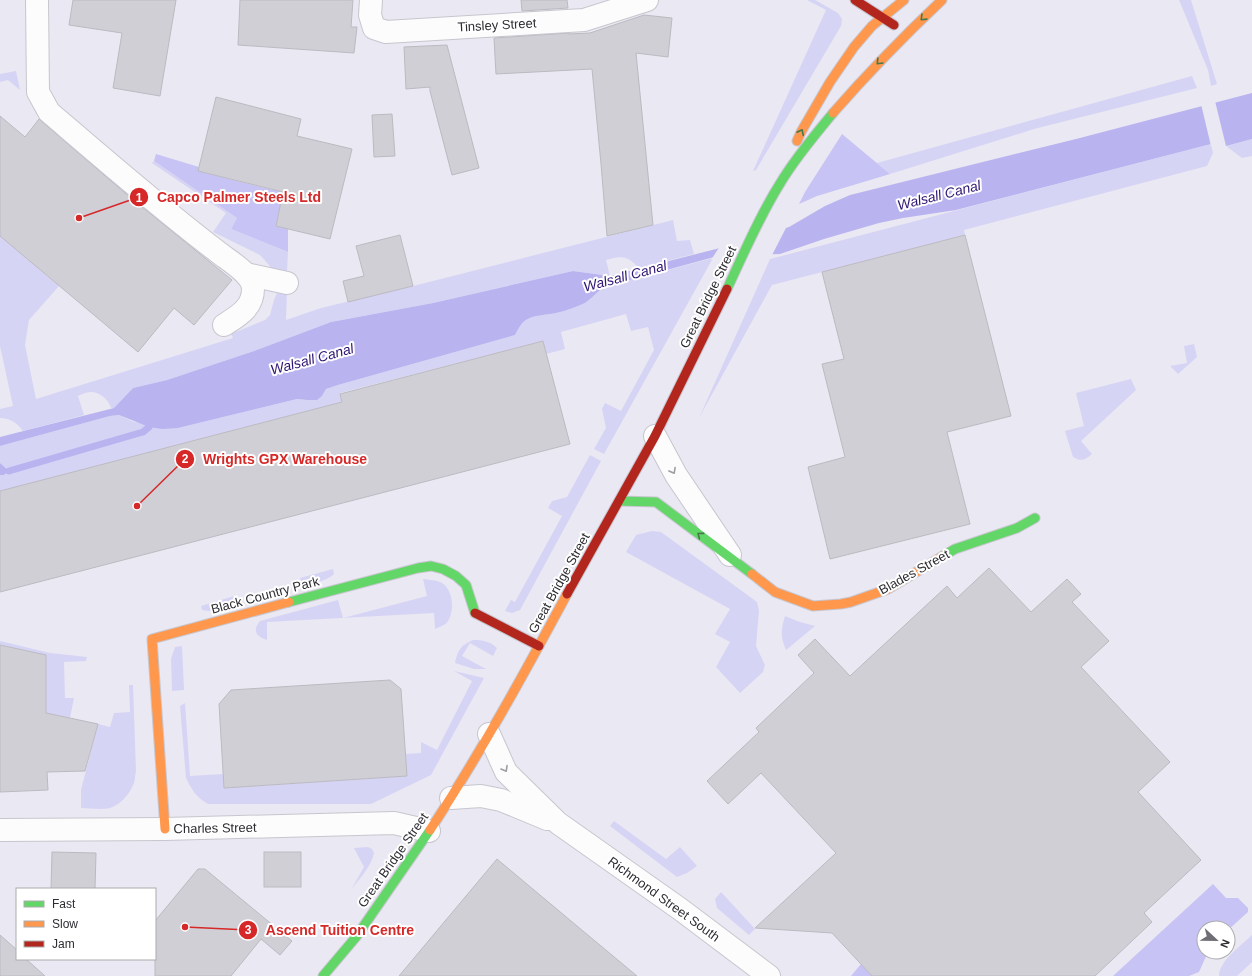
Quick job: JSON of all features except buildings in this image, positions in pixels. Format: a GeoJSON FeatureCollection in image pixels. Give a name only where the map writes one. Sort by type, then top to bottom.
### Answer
{"type":"FeatureCollection","features":[{"type":"Feature","properties":{"kind":"street"},"geometry":{"type":"LineString","coordinates":[[36,0],[38,92],[50,112],[179,223],[246,274],[287,283]]}},
{"type":"Feature","properties":{"kind":"street","name":"Tinsley Street"},"geometry":{"type":"LineString","coordinates":[[372,0],[370,15],[374,28],[386,32],[584,20],[647,0]]}},
{"type":"Feature","properties":{"kind":"street"},"geometry":{"type":"LineString","coordinates":[[855,0],[883,17],[896,22],[906,34]]}},
{"type":"Feature","properties":{"kind":"street","name":"Great Bridge Street"},"geometry":{"type":"LineString","coordinates":[[323,976],[356,937],[451,798],[539,646],[655,436],[766,208],[781,181],[801,132],[836,73],[863,36],[904,0]]}},
{"type":"Feature","properties":{"kind":"street"},"geometry":{"type":"LineString","coordinates":[[926,0],[941,1]]}},
{"type":"Feature","properties":{"kind":"street","name":"Great Bridge Street"},"geometry":{"type":"LineString","coordinates":[[781,181],[816,133],[860,82],[906,34],[941,1]]}},
{"type":"Feature","properties":{"kind":"street"},"geometry":{"type":"LineString","coordinates":[[224,325],[243,313],[250,302],[253,288],[246,274]]}},
{"type":"Feature","properties":{"kind":"street","name":"Blades Street"},"geometry":{"type":"LineString","coordinates":[[655,436],[676,475],[732,558]]}},
{"type":"Feature","properties":{"kind":"street","name":"Blades Street"},"geometry":{"type":"LineString","coordinates":[[619,501],[656,502],[775,592],[813,606],[851,602],[888,589],[955,549],[1017,528],[1035,518]]}},
{"type":"Feature","properties":{"kind":"street","name":"Black Country Park"},"geometry":{"type":"LineString","coordinates":[[165,829],[152,639],[418,568],[431,566],[444,569],[456,576],[466,585],[475,613],[539,646]]}},
{"type":"Feature","properties":{"kind":"street","name":"Richmond Street South"},"geometry":{"type":"LineString","coordinates":[[489,734],[506,772],[558,823],[680,909],[756,972]]}},
{"type":"Feature","properties":{"kind":"street","name":"Richmond Street South"},"geometry":{"type":"LineString","coordinates":[[451,798],[481,796],[505,801],[558,823]]}},
{"type":"Feature","properties":{"kind":"street","name":"Charles Street"},"geometry":{"type":"LineString","coordinates":[[0,830],[165,829],[394,823],[429,831]]}},
{"type":"Feature","properties":{"kind":"shaded area"},"geometry":{"type":"Polygon","coordinates":[[[807,0],[815,0],[838,13],[842,19],[841,26],[756,170],[753,171],[826,10],[807,0]]]}},
{"type":"Feature","properties":{"kind":"shaded area"},"geometry":{"type":"Polygon","coordinates":[[[1179,0],[1191,0],[1217,84],[1211,86],[1208,70],[1179,0]]]}},
{"type":"Feature","properties":{"kind":"shaded area"},"geometry":{"type":"Polygon","coordinates":[[[16,71],[20,90],[8,80],[0,82],[0,74],[16,71]]]}},
{"type":"Feature","properties":{"kind":"shaded area"},"geometry":{"type":"Polygon","coordinates":[[[1192,76],[1197,88],[1034,129],[890,174],[877,163],[1192,76]]]}},
{"type":"Feature","properties":{"kind":"shaded area"},"geometry":{"type":"Polygon","coordinates":[[[842,134],[890,174],[817,196],[799,204],[805,192],[842,134]]]}},
{"type":"Feature","properties":{"kind":"shaded area"},"geometry":{"type":"Polygon","coordinates":[[[1252,139],[1252,156],[1242,158],[1226,146],[1252,139]]]}},
{"type":"Feature","properties":{"kind":"shaded area"},"geometry":{"type":"Polygon","coordinates":[[[1211,144],[1213,153],[1207,166],[964,230],[965,235],[772,285],[699,418],[770,259],[1211,144]]]}},
{"type":"Feature","properties":{"kind":"shaded area"},"geometry":{"type":"Polygon","coordinates":[[[156,154],[199,167],[198,171],[273,190],[284,189],[276,226],[288,229],[288,252],[231,229],[237,218],[154,161],[156,154]]]}},
{"type":"Feature","properties":{"kind":"shaded area"},"geometry":{"type":"Polygon","coordinates":[[[154,161],[237,218],[231,229],[288,252],[287,273],[274,272],[260,255],[213,232],[226,213],[152,163],[154,161]]]}},
{"type":"Feature","properties":{"kind":"shaded area"},"geometry":{"type":"Polygon","coordinates":[[[673,220],[677,241],[690,240],[694,254],[639,268],[628,259],[616,257],[606,260],[610,276],[573,271],[433,303],[331,322],[254,351],[167,380],[133,388],[114,408],[111,408],[106,399],[98,393],[84,393],[78,396],[84,415],[23,431],[13,422],[0,418],[0,409],[13,406],[0,346],[0,236],[59,286],[29,320],[25,345],[36,399],[233,338],[231,334],[265,320],[270,315],[277,293],[287,290],[286,320],[321,308],[673,220]]]}},
{"type":"Feature","properties":{"kind":"shaded area"},"geometry":{"type":"Polygon","coordinates":[[[713,258],[604,454],[594,449],[606,428],[602,409],[605,403],[621,411],[654,350],[648,327],[631,331],[626,314],[561,332],[565,349],[546,354],[543,341],[340,393],[342,402],[0,491],[0,475],[4,475],[9,471],[0,463],[0,446],[110,416],[119,415],[134,422],[178,428],[297,399],[307,400],[322,396],[326,389],[338,385],[515,335],[521,325],[529,318],[556,313],[587,302],[604,287],[713,258]]]}},
{"type":"Feature","properties":{"kind":"shaded area"},"geometry":{"type":"Polygon","coordinates":[[[1194,344],[1197,357],[1178,374],[1170,366],[1187,363],[1184,346],[1194,344]]]}},
{"type":"Feature","properties":{"kind":"shaded area"},"geometry":{"type":"Polygon","coordinates":[[[1131,379],[1136,390],[1081,441],[1092,454],[1083,460],[1073,457],[1065,431],[1084,426],[1076,393],[1131,379]]]}},
{"type":"Feature","properties":{"kind":"shaded area"},"geometry":{"type":"Polygon","coordinates":[[[590,455],[601,461],[520,610],[512,613],[505,611],[511,600],[515,602],[562,516],[548,508],[552,501],[567,497],[590,455]]]}},
{"type":"Feature","properties":{"kind":"shaded area"},"geometry":{"type":"Polygon","coordinates":[[[652,531],[661,532],[757,602],[759,610],[756,646],[765,665],[763,672],[740,693],[716,667],[730,642],[715,634],[730,609],[626,552],[636,535],[652,531]]]}},
{"type":"Feature","properties":{"kind":"shaded area"},"geometry":{"type":"Polygon","coordinates":[[[333,569],[334,574],[332,576],[319,582],[302,583],[300,578],[333,569]]]}},
{"type":"Feature","properties":{"kind":"shaded area"},"geometry":{"type":"Polygon","coordinates":[[[423,579],[442,583],[449,590],[452,600],[452,611],[448,621],[444,625],[435,629],[434,613],[343,618],[427,596],[423,579]]]}},
{"type":"Feature","properties":{"kind":"shaded area"},"geometry":{"type":"Polygon","coordinates":[[[234,596],[235,601],[232,605],[209,611],[202,610],[201,606],[234,596]]]}},
{"type":"Feature","properties":{"kind":"shaded area"},"geometry":{"type":"Polygon","coordinates":[[[338,600],[343,618],[267,622],[267,640],[263,639],[256,633],[256,627],[260,621],[338,600]]]}},
{"type":"Feature","properties":{"kind":"shaded area"},"geometry":{"type":"Polygon","coordinates":[[[785,616],[815,626],[786,650],[782,633],[785,616]]]}},
{"type":"Feature","properties":{"kind":"shaded area"},"geometry":{"type":"Polygon","coordinates":[[[473,640],[486,641],[497,648],[493,656],[470,643],[462,656],[486,669],[474,669],[455,663],[460,649],[465,644],[473,640]]]}},
{"type":"Feature","properties":{"kind":"shaded area"},"geometry":{"type":"Polygon","coordinates":[[[0,641],[50,653],[87,657],[86,661],[64,662],[65,698],[74,698],[70,718],[46,713],[46,655],[0,645],[0,641]]]}},
{"type":"Feature","properties":{"kind":"shaded area"},"geometry":{"type":"Polygon","coordinates":[[[182,646],[184,690],[172,691],[171,659],[175,647],[182,646]]]}},
{"type":"Feature","properties":{"kind":"shaded area"},"geometry":{"type":"Polygon","coordinates":[[[454,671],[484,678],[431,775],[371,804],[208,804],[195,793],[186,778],[180,706],[185,703],[190,776],[223,774],[225,788],[406,776],[405,754],[421,753],[421,742],[437,750],[472,681],[454,671]]]}},
{"type":"Feature","properties":{"kind":"shaded area"},"geometry":{"type":"Polygon","coordinates":[[[129,685],[133,685],[136,771],[134,783],[130,791],[114,807],[103,809],[81,808],[81,790],[98,724],[110,727],[114,713],[130,712],[129,685]]]}},
{"type":"Feature","properties":{"kind":"shaded area"},"geometry":{"type":"Polygon","coordinates":[[[614,821],[666,859],[680,847],[697,866],[687,873],[677,877],[610,826],[614,821]]]}},
{"type":"Feature","properties":{"kind":"shaded area"},"geometry":{"type":"Polygon","coordinates":[[[368,847],[372,849],[374,853],[364,873],[351,890],[364,867],[354,848],[368,847]]]}},
{"type":"Feature","properties":{"kind":"shaded area"},"geometry":{"type":"Polygon","coordinates":[[[1213,884],[1226,898],[1238,898],[1248,908],[1248,912],[1236,923],[1236,920],[1196,920],[1196,960],[1204,960],[1199,972],[1189,976],[1113,976],[1213,884]]]}},
{"type":"Feature","properties":{"kind":"shaded area"},"geometry":{"type":"Polygon","coordinates":[[[721,892],[755,929],[749,935],[717,908],[715,899],[721,892]]]}},
{"type":"Feature","properties":{"kind":"shaded area"},"geometry":{"type":"Polygon","coordinates":[[[1252,935],[1252,962],[1237,976],[1219,976],[1220,970],[1226,960],[1236,960],[1237,948],[1252,935]]]}},
{"type":"Feature","properties":{"kind":"shaded area"},"geometry":{"type":"Polygon","coordinates":[[[861,964],[872,976],[851,976],[861,964]]]}},
{"type":"Feature","properties":{"kind":"water","name":"Walsall Canal"},"geometry":{"type":"Polygon","coordinates":[[[1252,93],[1252,139],[1226,146],[1211,144],[956,210],[879,223],[780,254],[718,256],[604,287],[587,302],[556,313],[529,318],[521,325],[515,335],[338,385],[326,389],[322,396],[317,400],[297,399],[178,428],[162,429],[149,427],[119,415],[110,416],[0,446],[0,437],[114,408],[133,388],[167,380],[254,351],[331,322],[433,303],[573,271],[610,276],[716,249],[789,227],[825,206],[850,195],[1076,139],[1252,93]]]}},
{"type":"Feature","properties":{"kind":"water"},"geometry":{"type":"Polygon","coordinates":[[[0,463],[9,471],[4,475],[0,475],[0,463]]]}},
{"type":"Feature","properties":{"kind":"pier"},"geometry":{"type":"Polygon","coordinates":[[[1215,101],[1226,146],[1228,147],[1211,146],[1201,104],[1215,101]]]}},
{"type":"Feature","properties":{"kind":"pier"},"geometry":{"type":"Polygon","coordinates":[[[787,226],[771,257],[718,258],[711,260],[720,246],[787,226]]]}},
{"type":"Feature","properties":{"kind":"waterway"},"geometry":{"type":"LineString","coordinates":[[9,471],[143,432],[149,427]]}},
{"type":"Feature","properties":{"kind":"traffic: fast"},"geometry":{"type":"LineString","coordinates":[[727,289],[752,234],[773,195],[799,155],[833,113]]}},
{"type":"Feature","properties":{"kind":"traffic: fast"},"geometry":{"type":"LineString","coordinates":[[619,501],[656,502],[752,574]]}},
{"type":"Feature","properties":{"kind":"traffic: fast"},"geometry":{"type":"LineString","coordinates":[[943,556],[955,549],[1017,528],[1035,518]]}},
{"type":"Feature","properties":{"kind":"traffic: fast"},"geometry":{"type":"LineString","coordinates":[[289,602],[418,568],[431,566],[443,569],[456,576],[466,585],[475,613]]}},
{"type":"Feature","properties":{"kind":"traffic: fast"},"geometry":{"type":"LineString","coordinates":[[323,976],[356,937],[430,830]]}},
{"type":"Feature","properties":{"kind":"traffic: slow"},"geometry":{"type":"LineString","coordinates":[[797,141],[830,82],[854,47],[872,26],[904,0]]}},
{"type":"Feature","properties":{"kind":"traffic: slow"},"geometry":{"type":"LineString","coordinates":[[833,113],[886,55],[942,0]]}},
{"type":"Feature","properties":{"kind":"traffic: slow"},"geometry":{"type":"LineString","coordinates":[[752,574],[775,592],[813,606],[841,604],[888,589],[943,556]]}},
{"type":"Feature","properties":{"kind":"traffic: slow"},"geometry":{"type":"LineString","coordinates":[[430,830],[501,714],[567,594]]}},
{"type":"Feature","properties":{"kind":"traffic: slow"},"geometry":{"type":"LineString","coordinates":[[165,829],[152,639],[289,602]]}},
{"type":"Feature","properties":{"kind":"traffic: jam"},"geometry":{"type":"LineString","coordinates":[[855,0],[894,25]]}},
{"type":"Feature","properties":{"kind":"traffic: jam"},"geometry":{"type":"LineString","coordinates":[[567,594],[655,436],[727,289]]}},
{"type":"Feature","properties":{"kind":"traffic: jam"},"geometry":{"type":"LineString","coordinates":[[475,613],[539,646]]}},
{"type":"Feature","properties":{"kind":"place","name":"Capco Palmer Steels Ltd"},"geometry":{"type":"Point","coordinates":[79,218]}},
{"type":"Feature","properties":{"kind":"place","name":"Wrights GPX Warehouse"},"geometry":{"type":"Point","coordinates":[137,506]}},
{"type":"Feature","properties":{"kind":"place","name":"Ascend Tuition Centre"},"geometry":{"type":"Point","coordinates":[185,927]}}]}
